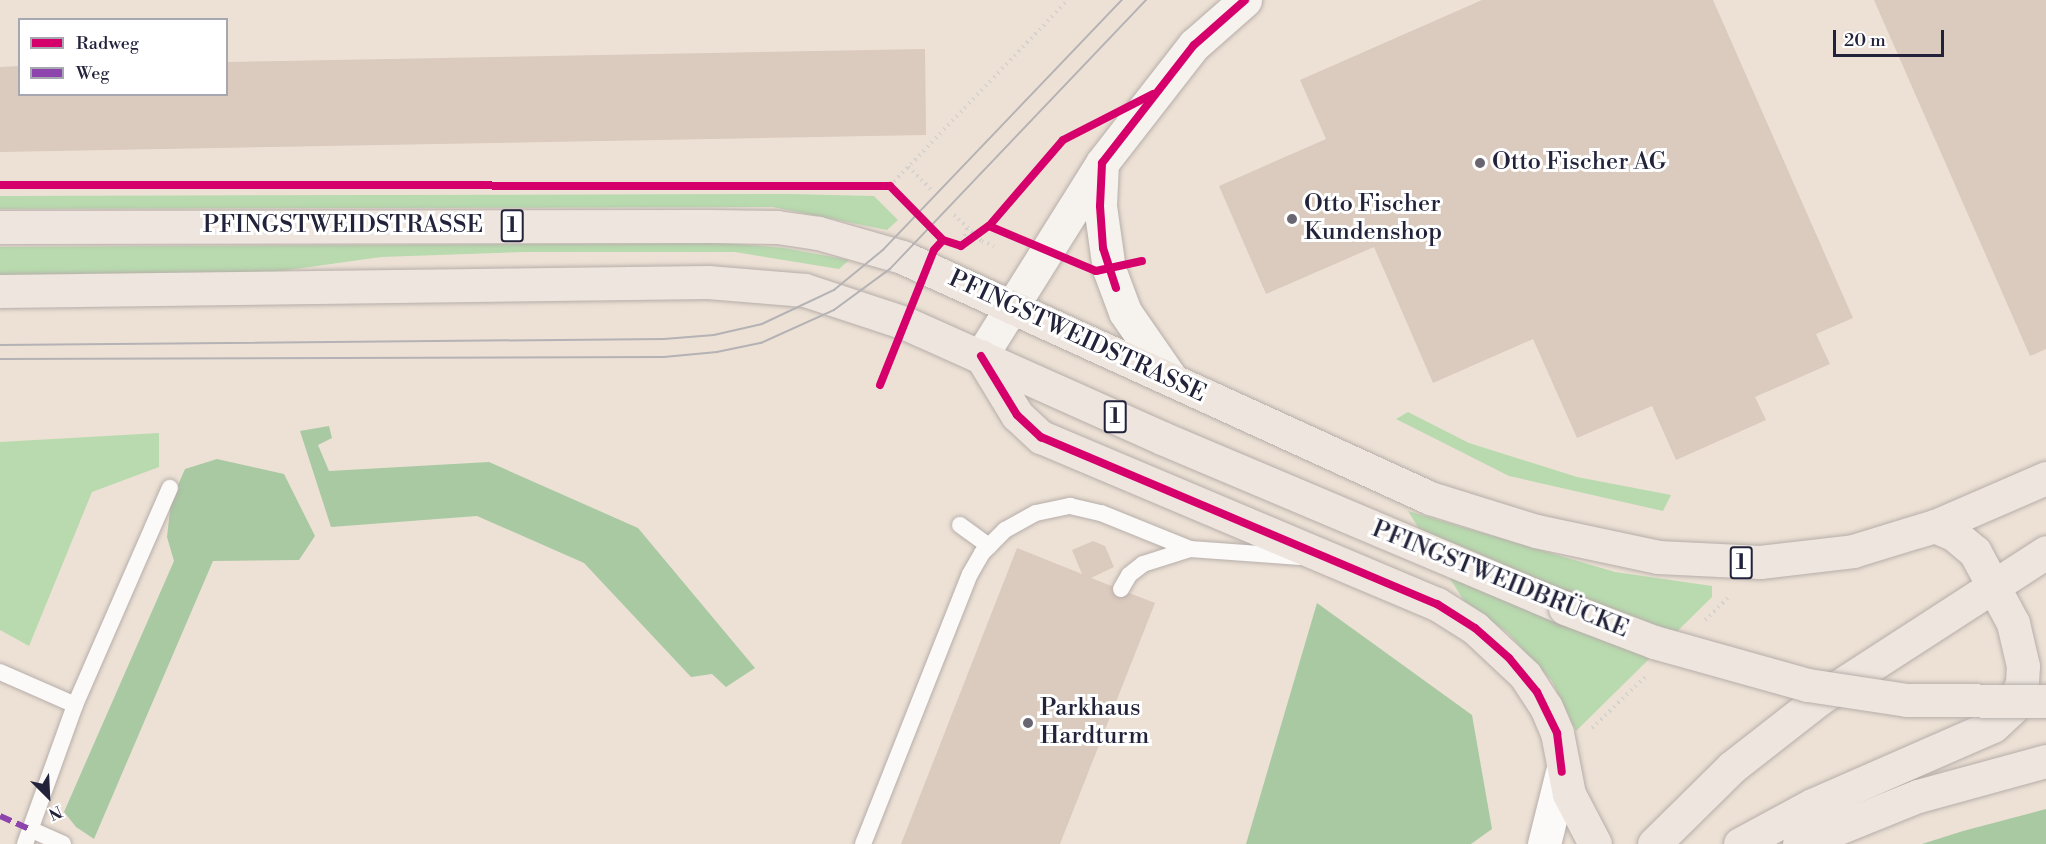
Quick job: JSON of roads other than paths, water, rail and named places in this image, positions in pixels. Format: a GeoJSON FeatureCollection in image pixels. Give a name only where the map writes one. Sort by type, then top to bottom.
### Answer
{"type":"FeatureCollection","features":[{"type":"Feature","properties":{"kind":"main road","name":"PFINGSTWEIDSTRASSE"},"geometry":{"type":"LineString","coordinates":[[0,227],[777,227],[863,244],[927,269],[1430,498],[1494,520],[1620,550],[1701,561],[1788,560],[1863,549],[1935,526],[2046,478]]}},
{"type":"Feature","properties":{"kind":"main road","name":"1"},"geometry":{"type":"LineString","coordinates":[[0,291],[758,283],[848,301],[981,356]]}},
{"type":"Feature","properties":{"kind":"main road"},"geometry":{"type":"LineString","coordinates":[[981,356],[1017,415],[1041,437],[1437,604],[1474,628],[1509,658],[1537,692],[1552,719],[1562,772],[1575,807],[1596,844]]}},
{"type":"Feature","properties":{"kind":"main road","name":"PFINGSTWEIDBRÜCKE"},"geometry":{"type":"LineString","coordinates":[[981,356],[1162,438],[1565,608],[1654,642],[1808,685],[1907,700],[1997,704],[2046,701]]}},
{"type":"Feature","properties":{"kind":"main road"},"geometry":{"type":"LineString","coordinates":[[1740,844],[1803,809],[1972,736],[2002,719],[2018,697],[2023,666],[2013,623],[1995,583],[1966,543],[1935,526]]}},
{"type":"Feature","properties":{"kind":"main road"},"geometry":{"type":"LineString","coordinates":[[1654,844],[1732,767],[1786,723],[1995,583],[2046,552]]}},
{"type":"Feature","properties":{"kind":"main road"},"geometry":{"type":"LineString","coordinates":[[1799,844],[1918,796],[2046,761]]}},
{"type":"Feature","properties":{"kind":"street"},"geometry":{"type":"LineString","coordinates":[[981,356],[1102,163],[1194,45],[1245,0]]}},
{"type":"Feature","properties":{"kind":"street"},"geometry":{"type":"LineString","coordinates":[[1102,163],[1100,206],[1109,268],[1125,312],[1172,380]]}},
{"type":"Feature","properties":{"kind":"street"},"geometry":{"type":"LineString","coordinates":[[1544,844],[1562,772]]}},
{"type":"Feature","properties":{"kind":"lane"},"geometry":{"type":"LineString","coordinates":[[63,844],[28,837],[75,705],[140,548],[170,488]]}},
{"type":"Feature","properties":{"kind":"lane"},"geometry":{"type":"LineString","coordinates":[[863,844],[970,574],[989,546],[1024,518],[1070,506],[1101,513],[1190,549],[1328,558]]}},
{"type":"Feature","properties":{"kind":"lane"},"geometry":{"type":"LineString","coordinates":[[960,525],[989,546]]}},
{"type":"Feature","properties":{"kind":"lane"},"geometry":{"type":"LineString","coordinates":[[1121,589],[1129,575],[1143,564],[1190,549]]}},
{"type":"Feature","properties":{"kind":"lane"},"geometry":{"type":"LineString","coordinates":[[0,672],[75,705]]}},
{"type":"Feature","properties":{"kind":"tram line"},"geometry":{"type":"LineString","coordinates":[[0,345],[664,339],[714,335],[762,324],[834,290],[883,250],[1122,0]]}},
{"type":"Feature","properties":{"kind":"tram line"},"geometry":{"type":"LineString","coordinates":[[0,359],[664,357],[717,352],[761,343],[834,310],[890,269],[1146,0]]}},
{"type":"Feature","properties":{"kind":"place","name":"Otto Fischer AG"},"geometry":{"type":"Point","coordinates":[1480,163]}},
{"type":"Feature","properties":{"kind":"place","name":"Otto Fischer Kundenshop"},"geometry":{"type":"Point","coordinates":[1292,219]}},
{"type":"Feature","properties":{"kind":"place","name":"Parkhaus Hardturm"},"geometry":{"type":"Point","coordinates":[1028,723]}}]}
